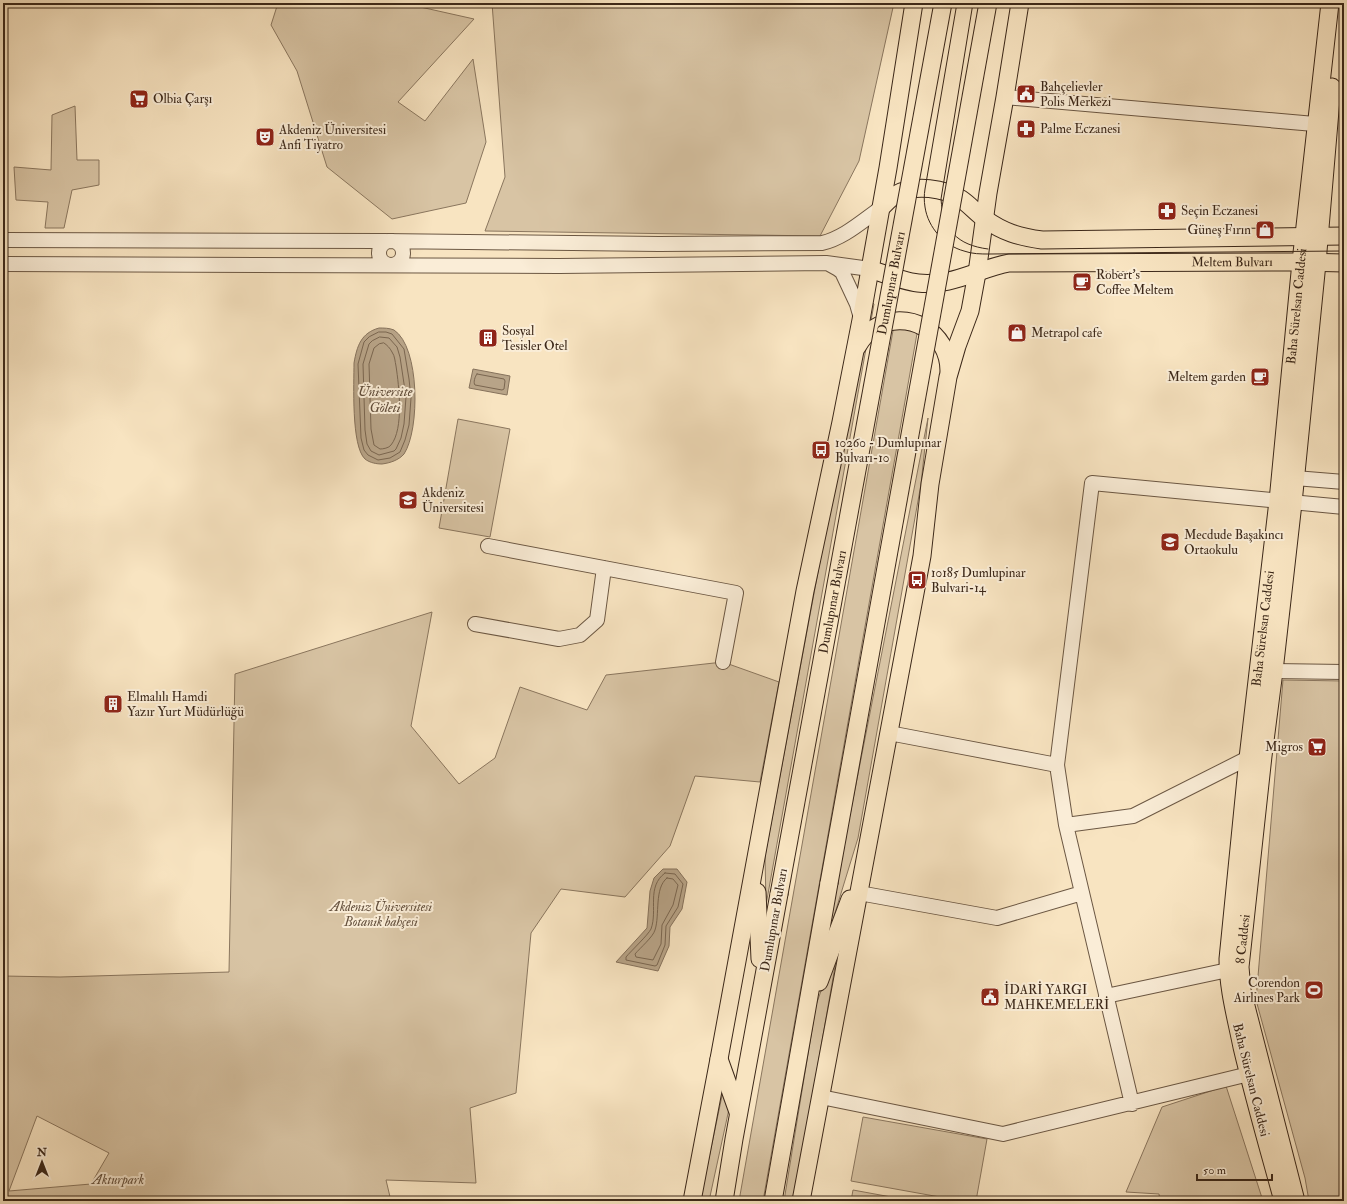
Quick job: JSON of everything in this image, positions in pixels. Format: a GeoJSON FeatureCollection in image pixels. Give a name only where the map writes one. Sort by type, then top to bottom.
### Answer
{"type":"FeatureCollection","features":[{"type":"Feature","properties":{"kind":"main road"},"geometry":{"type":"LineString","coordinates":[[692,1201],[805,591],[856,350],[888,168],[914,3]]}},
{"type":"Feature","properties":{"kind":"main road","name":"Dumlupınar Bulvarı"},"geometry":{"type":"LineString","coordinates":[[724,1201],[738,1114],[943,3]]}},
{"type":"Feature","properties":{"kind":"main road"},"geometry":{"type":"LineString","coordinates":[[773,1201],[804,1021],[988,3]]}},
{"type":"Feature","properties":{"kind":"main road"},"geometry":{"type":"LineString","coordinates":[[948,377],[957,346],[970,311],[1020,3]]}},
{"type":"Feature","properties":{"kind":"main road","name":"Baha Sürelsan Caddesi"},"geometry":{"type":"LineString","coordinates":[[1283,1201],[1256,1074],[1231,998],[1228,959],[1248,758],[1285,502],[1295,478],[1309,262],[1322,125],[1330,3]]}},
{"type":"Feature","properties":{"kind":"main road","name":"Baha Sürelsan Caddesi"},"geometry":{"type":"LineString","coordinates":[[1322,125],[1339,3]]}},
{"type":"Feature","properties":{"kind":"main road"},"geometry":{"type":"LineString","coordinates":[[881,208],[896,194],[912,188],[924,189],[942,191],[950,194],[961,200],[984,219]]}},
{"type":"Feature","properties":{"kind":"main road","name":"Meltem Bulvarı"},"geometry":{"type":"LineString","coordinates":[[984,219],[1012,234],[1042,240],[1344,236]]}},
{"type":"Feature","properties":{"kind":"main road","name":"Baha Sürelsan Caddesi"},"geometry":{"type":"LineString","coordinates":[[1274,672],[1285,502],[1309,262]]}},
{"type":"Feature","properties":{"kind":"main road","name":"Meltem Bulvarı"},"geometry":{"type":"LineString","coordinates":[[977,273],[996,265],[1009,263],[1344,263]]}},
{"type":"Feature","properties":{"kind":"main road"},"geometry":{"type":"LineString","coordinates":[[870,269],[917,283],[926,284],[950,281],[977,273]]}},
{"type":"Feature","properties":{"kind":"main road"},"geometry":{"type":"LineString","coordinates":[[801,1201],[922,556],[930,484],[949,363],[945,350],[938,338],[927,328],[914,323],[900,321],[886,323],[873,329],[863,338],[856,350]]}},
{"type":"Feature","properties":{"kind":"main road","name":"8 Caddesi"},"geometry":{"type":"LineString","coordinates":[[1274,672],[1263,756],[1240,967],[1242,990],[1256,1074],[1296,1201]]}},
{"type":"Feature","properties":{"kind":"main road"},"geometry":{"type":"LineString","coordinates":[[804,1021],[866,856]]}},
{"type":"Feature","properties":{"kind":"main road"},"geometry":{"type":"LineString","coordinates":[[756,860],[761,991]]}},
{"type":"Feature","properties":{"kind":"main road"},"geometry":{"type":"LineString","coordinates":[[719,1059],[738,1114]]}},
{"type":"Feature","properties":{"kind":"street"},"geometry":{"type":"LineString","coordinates":[[1005,97],[1322,125]]}},
{"type":"Feature","properties":{"kind":"street"},"geometry":{"type":"LineString","coordinates":[[3,240],[659,244],[822,243],[838,237],[881,208]]}},
{"type":"Feature","properties":{"kind":"street"},"geometry":{"type":"LineString","coordinates":[[391,242],[399,245],[403,253],[399,262],[391,266]]}},
{"type":"Feature","properties":{"kind":"street"},"geometry":{"type":"LineString","coordinates":[[658,264],[659,244]]}},
{"type":"Feature","properties":{"kind":"street"},"geometry":{"type":"LineString","coordinates":[[826,263],[842,272],[858,304],[861,320]]}},
{"type":"Feature","properties":{"kind":"street"},"geometry":{"type":"LineString","coordinates":[[3,264],[559,266],[826,263],[870,269]]}},
{"type":"Feature","properties":{"kind":"street"},"geometry":{"type":"LineString","coordinates":[[1295,478],[1344,482]]}},
{"type":"Feature","properties":{"kind":"street"},"geometry":{"type":"LineString","coordinates":[[1132,1104],[1066,825],[1057,765],[1092,483],[1344,508]]}},
{"type":"Feature","properties":{"kind":"street"},"geometry":{"type":"LineString","coordinates":[[488,546],[736,593],[723,662]]}},
{"type":"Feature","properties":{"kind":"street"},"geometry":{"type":"LineString","coordinates":[[475,624],[559,639],[580,635],[597,620],[604,568]]}},
{"type":"Feature","properties":{"kind":"street"},"geometry":{"type":"LineString","coordinates":[[1274,672],[1344,672]]}},
{"type":"Feature","properties":{"kind":"street"},"geometry":{"type":"LineString","coordinates":[[889,733],[1057,765]]}},
{"type":"Feature","properties":{"kind":"street"},"geometry":{"type":"LineString","coordinates":[[1066,825],[1133,816],[1248,758]]}},
{"type":"Feature","properties":{"kind":"street"},"geometry":{"type":"LineString","coordinates":[[860,893],[997,918],[1082,893]]}},
{"type":"Feature","properties":{"kind":"street"},"geometry":{"type":"LineString","coordinates":[[1106,996],[1228,970]]}},
{"type":"Feature","properties":{"kind":"street"},"geometry":{"type":"LineString","coordinates":[[821,1098],[1004,1134],[1256,1074]]}},
{"type":"Feature","properties":{"kind":"green space"},"geometry":{"type":"Polygon","coordinates":[[[278,3],[407,4],[474,19],[398,102],[425,121],[473,59],[486,142],[466,203],[392,219],[327,167],[297,71],[271,25],[278,3]]]}},
{"type":"Feature","properties":{"kind":"green space"},"geometry":{"type":"Polygon","coordinates":[[[492,3],[894,3],[859,161],[820,236],[485,231],[505,177],[492,3]]]}},
{"type":"Feature","properties":{"kind":"green space"},"geometry":{"type":"Polygon","coordinates":[[[75,106],[77,160],[99,160],[99,185],[72,190],[64,228],[45,228],[48,202],[16,200],[14,167],[51,170],[52,115],[75,106]]]}},
{"type":"Feature","properties":{"kind":"green space"},"geometry":{"type":"Polygon","coordinates":[[[869,299],[874,304],[766,905],[765,856],[869,299]]]}},
{"type":"Feature","properties":{"kind":"green space"},"geometry":{"type":"Polygon","coordinates":[[[894,325],[918,328],[763,1201],[739,1201],[894,325]]]}},
{"type":"Feature","properties":{"kind":"green space"},"geometry":{"type":"Polygon","coordinates":[[[928,418],[921,484],[858,838],[823,952],[928,418]]]}},
{"type":"Feature","properties":{"kind":"green space"},"geometry":{"type":"Polygon","coordinates":[[[458,419],[510,429],[490,537],[439,528],[458,419]]]}},
{"type":"Feature","properties":{"kind":"green space","name":"Akdeniz Üniversitesi Botanik bahçesi"},"geometry":{"type":"Polygon","coordinates":[[[432,612],[411,726],[459,784],[495,758],[520,687],[587,710],[606,675],[723,662],[779,682],[760,782],[695,776],[670,846],[625,897],[561,889],[531,933],[516,1093],[470,1108],[476,1183],[386,1180],[391,1201],[3,1201],[3,976],[60,977],[229,972],[235,674],[432,612]],[[37,1116],[9,1191],[91,1184],[109,1153],[37,1116]]]}},
{"type":"Feature","properties":{"kind":"green space"},"geometry":{"type":"Polygon","coordinates":[[[1283,680],[1344,681],[1344,1201],[1309,1201],[1305,1178],[1256,1000],[1283,680]]]}},
{"type":"Feature","properties":{"kind":"green space"},"geometry":{"type":"Polygon","coordinates":[[[840,938],[794,1201],[784,1201],[816,1005],[840,938]]]}},
{"type":"Feature","properties":{"kind":"green space"},"geometry":{"type":"Polygon","coordinates":[[[1226,1086],[1263,1201],[1160,1201],[1159,1194],[1126,1192],[1162,1107],[1226,1086]]]}},
{"type":"Feature","properties":{"kind":"green space"},"geometry":{"type":"Polygon","coordinates":[[[723,1091],[729,1109],[709,1201],[700,1201],[723,1091]]]}},
{"type":"Feature","properties":{"kind":"green space"},"geometry":{"type":"Polygon","coordinates":[[[863,1117],[987,1139],[976,1201],[962,1201],[851,1181],[863,1117]]]}},
{"type":"Feature","properties":{"kind":"green space"},"geometry":{"type":"Polygon","coordinates":[[[853,1190],[913,1201],[851,1201],[853,1190]]]}},
{"type":"Feature","properties":{"kind":"water","name":"Üniversite Göleti"},"geometry":{"type":"Polygon","coordinates":[[[379,328],[394,330],[403,339],[409,353],[415,389],[413,427],[404,454],[394,461],[382,464],[374,463],[365,459],[361,452],[357,441],[354,414],[354,363],[358,346],[368,333],[379,328]]]}},
{"type":"Feature","properties":{"kind":"water"},"geometry":{"type":"Polygon","coordinates":[[[473,369],[510,376],[507,395],[469,388],[473,369]]]}},
{"type":"Feature","properties":{"kind":"water"},"geometry":{"type":"Polygon","coordinates":[[[663,869],[677,869],[687,882],[682,909],[670,927],[669,946],[658,971],[616,962],[647,928],[650,891],[654,878],[663,869]]]}},
{"type":"Feature","properties":{"kind":"tram line"},"geometry":{"type":"LineString","coordinates":[[957,3],[924,196],[925,207],[930,222],[938,235],[950,245],[967,252],[983,254],[1344,251]]}},
{"type":"Feature","properties":{"kind":"tram line"},"geometry":{"type":"LineString","coordinates":[[973,3],[941,199],[945,219],[954,234],[960,240],[968,244],[988,249]]}},
{"type":"Feature","properties":{"kind":"place","name":"Bahçelievler Polis Merkezi"},"geometry":{"type":"Point","coordinates":[1026,94]}},
{"type":"Feature","properties":{"kind":"place","name":"Olbia Çarşı"},"geometry":{"type":"Point","coordinates":[139,99]}},
{"type":"Feature","properties":{"kind":"place","name":"Palme Eczanesi"},"geometry":{"type":"Point","coordinates":[1026,129]}},
{"type":"Feature","properties":{"kind":"place","name":"Akdeniz Üniversitesi Anfi Tiyatro"},"geometry":{"type":"Point","coordinates":[265,137]}},
{"type":"Feature","properties":{"kind":"place","name":"Seçin Eczanesi"},"geometry":{"type":"Point","coordinates":[1167,211]}},
{"type":"Feature","properties":{"kind":"place","name":"Güneş Fırın"},"geometry":{"type":"Point","coordinates":[1265,230]}},
{"type":"Feature","properties":{"kind":"place","name":"Robert's Coffee Meltem"},"geometry":{"type":"Point","coordinates":[1082,282]}},
{"type":"Feature","properties":{"kind":"place","name":"Metrapol cafe"},"geometry":{"type":"Point","coordinates":[1017,333]}},
{"type":"Feature","properties":{"kind":"place","name":"Sosyal Tesisler Otel"},"geometry":{"type":"Point","coordinates":[488,338]}},
{"type":"Feature","properties":{"kind":"place","name":"Meltem garden"},"geometry":{"type":"Point","coordinates":[1260,377]}},
{"type":"Feature","properties":{"kind":"place","name":"10260 - Dumlupınar Bulvarı-10"},"geometry":{"type":"Point","coordinates":[821,450]}},
{"type":"Feature","properties":{"kind":"place","name":"Akdeniz Üniversitesi"},"geometry":{"type":"Point","coordinates":[408,500]}},
{"type":"Feature","properties":{"kind":"place","name":"Mecdude Başakıncı Ortaokulu"},"geometry":{"type":"Point","coordinates":[1170,542]}},
{"type":"Feature","properties":{"kind":"place","name":"10185 Dumlupinar Bulvari-14"},"geometry":{"type":"Point","coordinates":[917,580]}},
{"type":"Feature","properties":{"kind":"place","name":"Elmalılı Hamdi Yazır Yurt Müdürlüğü"},"geometry":{"type":"Point","coordinates":[113,704]}},
{"type":"Feature","properties":{"kind":"place","name":"Migros"},"geometry":{"type":"Point","coordinates":[1317,747]}},
{"type":"Feature","properties":{"kind":"place","name":"Corendon Airlines Park"},"geometry":{"type":"Point","coordinates":[1314,990]}},
{"type":"Feature","properties":{"kind":"place","name":"İDARİ YARGI MAHKEMELERİ"},"geometry":{"type":"Point","coordinates":[990,997]}},
{"type":"Feature","properties":{"kind":"park label","name":"Akturpark"},"geometry":{"type":"Point","coordinates":[118,1180]}}]}
